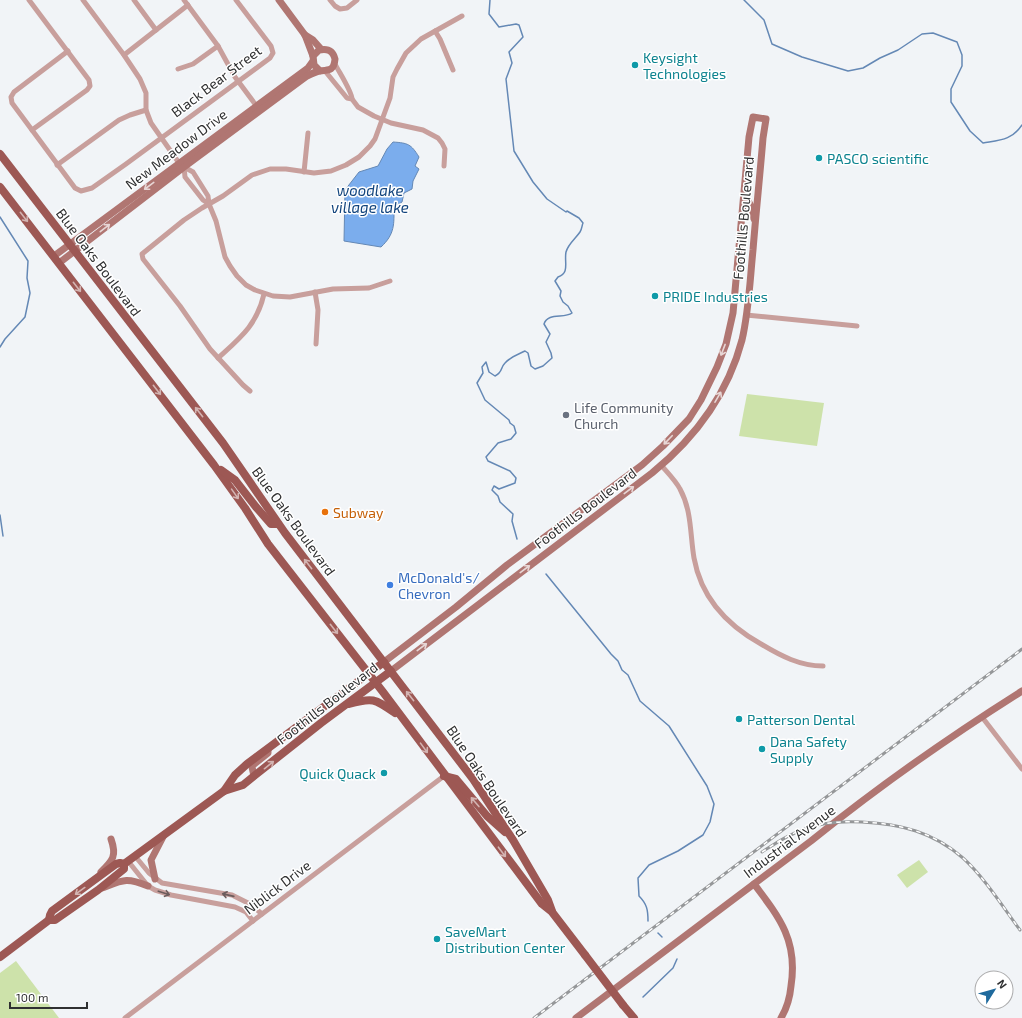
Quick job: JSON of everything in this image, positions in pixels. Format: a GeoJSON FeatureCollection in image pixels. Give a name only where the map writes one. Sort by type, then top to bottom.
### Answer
{"type":"FeatureCollection","features":[{"type":"Feature","properties":{"kind":"main road","name":"Blue Oaks Boulevard"},"geometry":{"type":"LineString","coordinates":[[0,154],[223,443],[278,524],[473,778],[513,840],[548,900],[552,912]]}},
{"type":"Feature","properties":{"kind":"main road","name":"Blue Oaks Boulevard"},"geometry":{"type":"LineString","coordinates":[[0,186],[214,464],[268,544],[375,682],[444,776],[542,904],[552,912],[634,1018]]}},
{"type":"Feature","properties":{"kind":"main road"},"geometry":{"type":"LineString","coordinates":[[214,464],[235,480],[256,507],[272,524],[278,524]]}},
{"type":"Feature","properties":{"kind":"main road","name":"Foothills Boulevard"},"geometry":{"type":"LineString","coordinates":[[224,791],[235,775],[384,662]]}},
{"type":"Feature","properties":{"kind":"main road","name":"Foothills Boulevard"},"geometry":{"type":"LineString","coordinates":[[48,920],[55,920],[98,890],[124,869],[126,863],[224,791],[243,785],[390,671]]}},
{"type":"Feature","properties":{"kind":"main road"},"geometry":{"type":"LineString","coordinates":[[343,706],[372,699],[401,717]]}},
{"type":"Feature","properties":{"kind":"main road"},"geometry":{"type":"LineString","coordinates":[[444,776],[456,779],[487,816],[513,840]]}},
{"type":"Feature","properties":{"kind":"main road","name":"Foothills Boulevard"},"geometry":{"type":"LineString","coordinates":[[0,957],[48,920],[52,911],[92,881],[116,864],[126,863]]}},
{"type":"Feature","properties":{"kind":"street"},"geometry":{"type":"LineString","coordinates":[[29,0],[89,80],[90,86],[87,90],[32,130]]}},
{"type":"Feature","properties":{"kind":"street"},"geometry":{"type":"LineString","coordinates":[[83,0],[140,79],[146,93],[146,110],[151,124],[182,165],[193,172],[202,185],[208,196],[209,204],[216,221],[223,249],[230,266],[246,285],[264,294],[290,297],[344,288],[369,288],[390,281]]}},
{"type":"Feature","properties":{"kind":"street"},"geometry":{"type":"LineString","coordinates":[[134,0],[156,30]]}},
{"type":"Feature","properties":{"kind":"street"},"geometry":{"type":"LineString","coordinates":[[184,0],[218,46],[238,82],[258,109]]}},
{"type":"Feature","properties":{"kind":"street","name":"Black Bear Street"},"geometry":{"type":"LineString","coordinates":[[57,165],[75,188],[81,192],[92,188],[270,58],[273,53],[271,46],[236,0]]}},
{"type":"Feature","properties":{"kind":"street"},"geometry":{"type":"LineString","coordinates":[[279,0],[305,35],[317,68],[322,71],[348,98],[352,99],[358,107],[366,112],[383,120],[424,130],[438,138],[445,149],[444,166]]}},
{"type":"Feature","properties":{"kind":"street"},"geometry":{"type":"LineString","coordinates":[[330,0],[334,6],[340,9],[347,8],[357,0]]}},
{"type":"Feature","properties":{"kind":"street"},"geometry":{"type":"LineString","coordinates":[[124,55],[188,5]]}},
{"type":"Feature","properties":{"kind":"street"},"geometry":{"type":"LineString","coordinates":[[250,391],[218,358],[202,338],[176,301],[143,259],[142,254],[184,220],[224,196],[245,179],[261,172],[277,169],[314,173],[331,171],[352,162],[370,146],[375,139],[390,98],[393,77],[401,61],[412,47],[421,39],[462,16]]}},
{"type":"Feature","properties":{"kind":"street"},"geometry":{"type":"LineString","coordinates":[[435,32],[440,39],[453,70]]}},
{"type":"Feature","properties":{"kind":"street"},"geometry":{"type":"LineString","coordinates":[[305,35],[313,40],[321,50]]}},
{"type":"Feature","properties":{"kind":"street"},"geometry":{"type":"LineString","coordinates":[[178,70],[193,64],[218,46]]}},
{"type":"Feature","properties":{"kind":"street"},"geometry":{"type":"LineString","coordinates":[[313,59],[316,53],[321,50],[328,50],[334,55],[335,64],[346,86],[352,94],[352,99]]}},
{"type":"Feature","properties":{"kind":"street"},"geometry":{"type":"LineString","coordinates":[[68,51],[14,92],[11,97],[12,103],[57,165],[119,120],[146,110]]}},
{"type":"Feature","properties":{"kind":"street","name":"New Meadow Drive"},"geometry":{"type":"LineString","coordinates":[[258,109],[308,68],[313,59]]}},
{"type":"Feature","properties":{"kind":"street"},"geometry":{"type":"LineString","coordinates":[[322,71],[332,68],[335,64]]}},
{"type":"Feature","properties":{"kind":"street","name":"New Meadow Drive"},"geometry":{"type":"LineString","coordinates":[[56,260],[258,109],[307,76],[322,71]]}},
{"type":"Feature","properties":{"kind":"street"},"geometry":{"type":"LineString","coordinates":[[341,90],[346,86]]}},
{"type":"Feature","properties":{"kind":"street","name":"Foothills Boulevard"},"geometry":{"type":"LineString","coordinates":[[384,662],[456,607],[507,565],[642,465],[689,419],[701,400],[726,344],[733,313],[747,156],[753,117],[766,119],[746,315],[742,339],[738,354],[719,397],[693,434],[662,465],[390,671]]}},
{"type":"Feature","properties":{"kind":"street"},"geometry":{"type":"LineString","coordinates":[[304,172],[308,133]]}},
{"type":"Feature","properties":{"kind":"street"},"geometry":{"type":"LineString","coordinates":[[182,165],[185,177],[203,200],[209,204]]}},
{"type":"Feature","properties":{"kind":"street"},"geometry":{"type":"LineString","coordinates":[[195,190],[202,185]]}},
{"type":"Feature","properties":{"kind":"street"},"geometry":{"type":"LineString","coordinates":[[744,194],[751,206],[755,225]]}},
{"type":"Feature","properties":{"kind":"street"},"geometry":{"type":"LineString","coordinates":[[315,292],[318,310],[316,344]]}},
{"type":"Feature","properties":{"kind":"street"},"geometry":{"type":"LineString","coordinates":[[218,358],[246,333],[257,316],[264,294]]}},
{"type":"Feature","properties":{"kind":"street"},"geometry":{"type":"LineString","coordinates":[[733,313],[857,326]]}},
{"type":"Feature","properties":{"kind":"street"},"geometry":{"type":"LineString","coordinates":[[653,454],[680,489],[685,499],[689,516],[696,568],[704,589],[721,614],[732,625],[751,639],[790,660],[808,665],[823,666]]}},
{"type":"Feature","properties":{"kind":"street","name":"Industrial Avenue"},"geometry":{"type":"LineString","coordinates":[[576,1018],[935,748],[1022,691]]}},
{"type":"Feature","properties":{"kind":"street"},"geometry":{"type":"LineString","coordinates":[[982,717],[1022,769]]}},
{"type":"Feature","properties":{"kind":"street"},"geometry":{"type":"LineString","coordinates":[[254,776],[253,765],[268,753],[268,749]]}},
{"type":"Feature","properties":{"kind":"street","name":"Niblick Drive"},"geometry":{"type":"LineString","coordinates":[[125,1018],[444,776]]}},
{"type":"Feature","properties":{"kind":"street"},"geometry":{"type":"LineString","coordinates":[[155,879],[151,860],[164,834]]}},
{"type":"Feature","properties":{"kind":"street"},"geometry":{"type":"LineString","coordinates":[[92,881],[112,860],[114,853],[111,839]]}},
{"type":"Feature","properties":{"kind":"street"},"geometry":{"type":"LineString","coordinates":[[135,856],[148,873],[155,879],[172,886],[232,896],[250,904],[262,914]]}},
{"type":"Feature","properties":{"kind":"street"},"geometry":{"type":"LineString","coordinates":[[126,863],[148,886]]}},
{"type":"Feature","properties":{"kind":"street"},"geometry":{"type":"LineString","coordinates":[[98,890],[125,879],[131,879],[167,894],[235,907],[246,912],[253,921]]}},
{"type":"Feature","properties":{"kind":"street"},"geometry":{"type":"LineString","coordinates":[[754,884],[778,915],[788,936],[792,954],[794,970],[790,997],[781,1018]]}},
{"type":"Feature","properties":{"kind":"green space"},"geometry":{"type":"Polygon","coordinates":[[[747,394],[824,403],[817,446],[739,436],[747,394]]]}},
{"type":"Feature","properties":{"kind":"green space"},"geometry":{"type":"Polygon","coordinates":[[[919,860],[928,872],[907,888],[897,875],[919,860]]]}},
{"type":"Feature","properties":{"kind":"green space"},"geometry":{"type":"Polygon","coordinates":[[[16,961],[59,1018],[0,1018],[0,973],[16,961]]]}},
{"type":"Feature","properties":{"kind":"water","name":"woodlake village lake"},"geometry":{"type":"Polygon","coordinates":[[[393,142],[409,145],[414,149],[419,157],[415,166],[419,169],[413,181],[412,189],[404,193],[402,202],[394,207],[394,224],[389,238],[381,247],[344,241],[345,190],[359,172],[378,166],[387,149],[393,142]]]}},
{"type":"Feature","properties":{"kind":"waterway"},"geometry":{"type":"LineString","coordinates":[[490,0],[489,14],[499,27],[516,24],[519,25],[523,37],[509,52],[512,63],[506,79],[514,151],[533,182],[547,199],[566,212],[567,211],[579,218],[583,223],[580,232],[567,249],[566,267],[564,273],[555,281],[561,291],[560,296],[563,302],[568,306],[572,313],[565,316],[549,318],[544,324],[550,334],[546,342],[552,358],[543,366],[535,369],[531,366],[528,353],[525,351],[507,361],[499,373],[495,376],[489,372],[486,362],[482,367],[483,373],[477,383],[485,400],[509,420],[514,426],[516,433],[511,439],[498,443],[486,457],[488,461],[510,471],[516,478],[515,483],[499,489],[494,486],[492,490],[498,496],[500,502],[513,514],[512,521],[517,539]]}},
{"type":"Feature","properties":{"kind":"waterway"},"geometry":{"type":"LineString","coordinates":[[744,0],[764,20],[772,44],[802,57],[848,71],[863,68],[898,50],[922,34],[933,33],[957,42],[962,55],[962,66],[951,89],[951,102],[970,131],[983,143],[1000,140],[1010,136],[1014,134],[1022,125]]}},
{"type":"Feature","properties":{"kind":"waterway"},"geometry":{"type":"LineString","coordinates":[[0,217],[28,261],[27,278],[30,293],[25,317],[5,339],[0,347]]}},
{"type":"Feature","properties":{"kind":"waterway"},"geometry":{"type":"LineString","coordinates":[[0,515],[3,536]]}},
{"type":"Feature","properties":{"kind":"waterway"},"geometry":{"type":"LineString","coordinates":[[546,574],[618,661],[622,670],[628,675],[640,701],[669,726],[707,786],[714,804],[710,822],[703,835],[678,851],[649,865],[638,878],[639,896],[646,907],[648,921]]}},
{"type":"Feature","properties":{"kind":"waterway"},"geometry":{"type":"LineString","coordinates":[[658,933],[662,937]]}},
{"type":"Feature","properties":{"kind":"waterway"},"geometry":{"type":"LineString","coordinates":[[643,997],[673,968],[677,959]]}},
{"type":"Feature","properties":{"kind":"railway"},"geometry":{"type":"LineString","coordinates":[[534,1018],[1022,649]]}},
{"type":"Feature","properties":{"kind":"railway"},"geometry":{"type":"LineString","coordinates":[[762,852],[794,833],[826,823],[862,822],[903,827],[940,842],[963,858],[986,883],[1020,930]]}},
{"type":"Feature","properties":{"kind":"place","name":"Keysight Technologies"},"geometry":{"type":"Point","coordinates":[635,65]}},
{"type":"Feature","properties":{"kind":"place","name":"PASCO scientific"},"geometry":{"type":"Point","coordinates":[819,158]}},
{"type":"Feature","properties":{"kind":"place","name":"PRIDE Industries"},"geometry":{"type":"Point","coordinates":[655,296]}},
{"type":"Feature","properties":{"kind":"place","name":"Life Community Church"},"geometry":{"type":"Point","coordinates":[566,415]}},
{"type":"Feature","properties":{"kind":"place","name":"Subway"},"geometry":{"type":"Point","coordinates":[325,512]}},
{"type":"Feature","properties":{"kind":"place","name":"McDonald's/ Chevron"},"geometry":{"type":"Point","coordinates":[390,585]}},
{"type":"Feature","properties":{"kind":"place","name":"Patterson Dental"},"geometry":{"type":"Point","coordinates":[739,719]}},
{"type":"Feature","properties":{"kind":"place","name":"Dana Safety Supply"},"geometry":{"type":"Point","coordinates":[762,749]}},
{"type":"Feature","properties":{"kind":"place","name":"Quick Quack"},"geometry":{"type":"Point","coordinates":[384,773]}},
{"type":"Feature","properties":{"kind":"place","name":"SaveMart Distribution Center"},"geometry":{"type":"Point","coordinates":[437,939]}}]}
